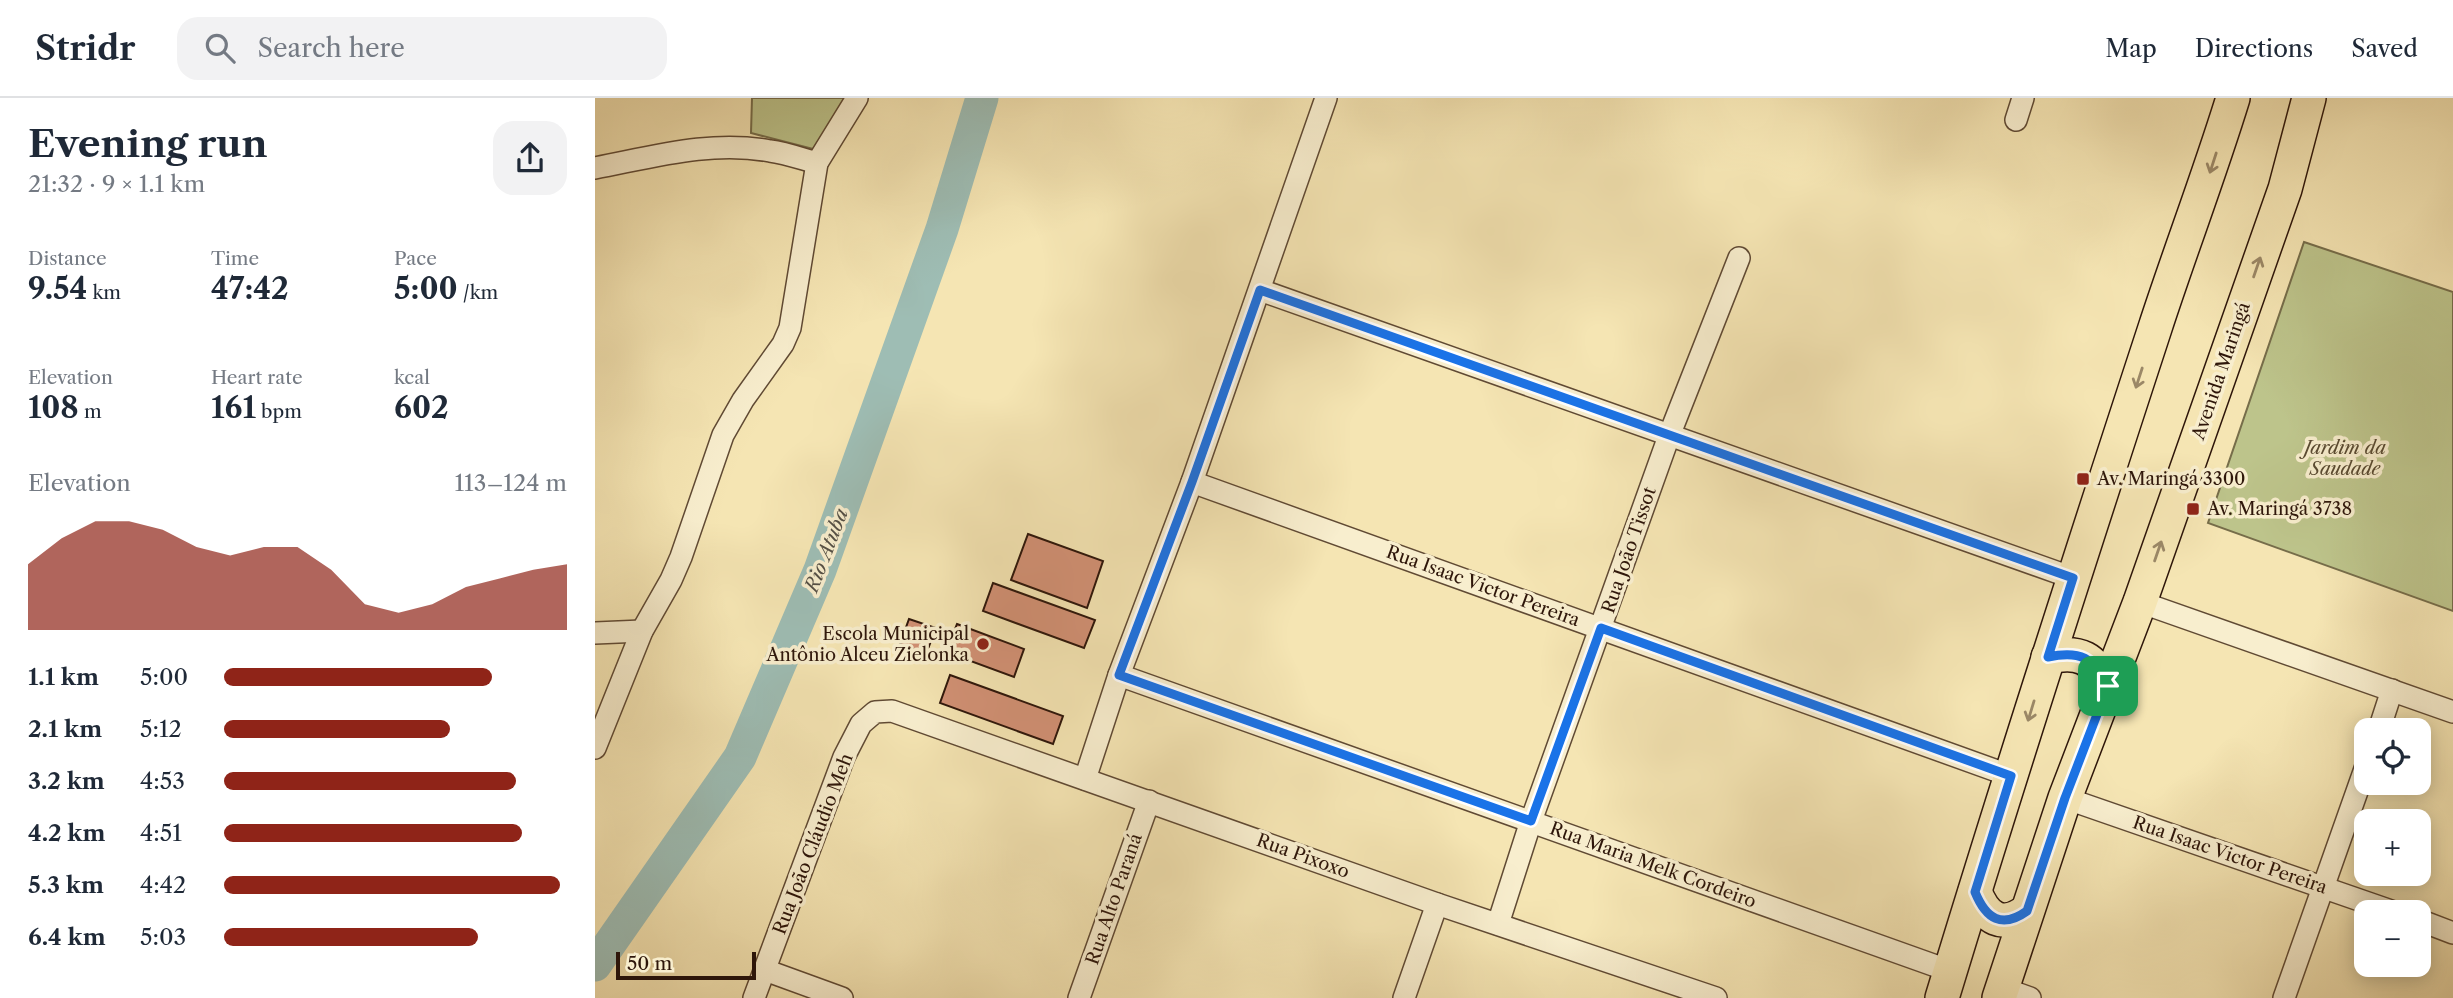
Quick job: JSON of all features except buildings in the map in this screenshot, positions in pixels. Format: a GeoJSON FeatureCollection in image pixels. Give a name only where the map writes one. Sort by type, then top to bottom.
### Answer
{"type":"FeatureCollection","features":[{"type":"Feature","properties":{"kind":"main road"},"geometry":{"type":"LineString","coordinates":[[1946,985],[2073,578],[2155,325],[2213,164],[2233,98]]}},
{"type":"Feature","properties":{"kind":"main road","name":"Avenida Maringá"},"geometry":{"type":"LineString","coordinates":[[2010,995],[2027,911],[2065,798],[2140,602],[2285,188],[2309,98]]}},
{"type":"Feature","properties":{"kind":"main road"},"geometry":{"type":"LineString","coordinates":[[2048,657],[2074,654],[2090,660],[2108,686]]}},
{"type":"Feature","properties":{"kind":"main road"},"geometry":{"type":"LineString","coordinates":[[1975,892],[1988,915],[1999,920],[2009,921],[2027,911]]}},
{"type":"Feature","properties":{"kind":"street"},"geometry":{"type":"LineString","coordinates":[[595,748],[642,631],[671,580],[723,435],[743,400],[783,344],[790,328],[817,163],[857,98]]}},
{"type":"Feature","properties":{"kind":"street"},"geometry":{"type":"LineString","coordinates":[[1085,779],[1119,675],[1192,482],[1326,98]]}},
{"type":"Feature","properties":{"kind":"street"},"geometry":{"type":"LineString","coordinates":[[2016,120],[2023,98]]}},
{"type":"Feature","properties":{"kind":"street"},"geometry":{"type":"LineString","coordinates":[[595,168],[682,151],[737,147],[771,151],[817,163]]}},
{"type":"Feature","properties":{"kind":"street","name":"Rua João Tissot"},"geometry":{"type":"LineString","coordinates":[[1498,924],[1531,821],[1669,436],[1739,258]]}},
{"type":"Feature","properties":{"kind":"street"},"geometry":{"type":"LineString","coordinates":[[1260,290],[2073,578]]}},
{"type":"Feature","properties":{"kind":"street","name":"Rua Isaac Victor Pereira"},"geometry":{"type":"LineString","coordinates":[[1192,482],[2011,776]]}},
{"type":"Feature","properties":{"kind":"street"},"geometry":{"type":"LineString","coordinates":[[2140,602],[2453,712]]}},
{"type":"Feature","properties":{"kind":"street"},"geometry":{"type":"LineString","coordinates":[[595,633],[642,631]]}},
{"type":"Feature","properties":{"kind":"street","name":"Rua Maria Melk Cordeiro"},"geometry":{"type":"LineString","coordinates":[[1119,675],[1531,821],[1946,985]]}},
{"type":"Feature","properties":{"kind":"street"},"geometry":{"type":"LineString","coordinates":[[2383,718],[2392,690]]}},
{"type":"Feature","properties":{"kind":"street","name":"Rua Pixoxo"},"geometry":{"type":"LineString","coordinates":[[892,711],[1437,904],[1716,998]]}},
{"type":"Feature","properties":{"kind":"street","name":"Rua João Cláudio Meh"},"geometry":{"type":"LineString","coordinates":[[754,998],[843,757],[861,724],[875,712],[892,711]]}},
{"type":"Feature","properties":{"kind":"street"},"geometry":{"type":"LineString","coordinates":[[2284,998],[2356,795]]}},
{"type":"Feature","properties":{"kind":"street","name":"Rua Isaac Victor Pereira"},"geometry":{"type":"LineString","coordinates":[[2065,798],[2360,900]]}},
{"type":"Feature","properties":{"kind":"street","name":"Rua Alto Paraná"},"geometry":{"type":"LineString","coordinates":[[1079,998],[1149,801]]}},
{"type":"Feature","properties":{"kind":"street"},"geometry":{"type":"LineString","coordinates":[[1404,998],[1437,904]]}},
{"type":"Feature","properties":{"kind":"street"},"geometry":{"type":"LineString","coordinates":[[2431,925],[2453,933]]}},
{"type":"Feature","properties":{"kind":"street"},"geometry":{"type":"LineString","coordinates":[[765,970],[842,998]]}},
{"type":"Feature","properties":{"kind":"green space"},"geometry":{"type":"Polygon","coordinates":[[[752,98],[846,98],[817,150],[751,133],[752,98]]]}},
{"type":"Feature","properties":{"kind":"green space","name":"Jardim da Saudade"},"geometry":{"type":"Polygon","coordinates":[[[2304,242],[2453,292],[2453,611],[2208,523],[2304,242]]]}},
{"type":"Feature","properties":{"kind":"waterway","name":"Rio Atuba"},"geometry":{"type":"LineString","coordinates":[[595,965],[740,757],[820,570],[942,229],[982,98]]}},
{"type":"Feature","properties":{"kind":"place","name":"Av. Maringá 3300"},"geometry":{"type":"Point","coordinates":[2083,479]}},
{"type":"Feature","properties":{"kind":"place","name":"Av. Maringá 3738"},"geometry":{"type":"Point","coordinates":[2193,509]}},
{"type":"Feature","properties":{"kind":"place","name":"Escola Municipal Antônio Alceu Zielonka"},"geometry":{"type":"Point","coordinates":[983,644]}},
{"type":"Feature","properties":{"kind":"route"},"geometry":{"type":"LineString","coordinates":[[1260,290],[2073,578],[2048,657],[2074,654],[2090,660],[2108,686],[2065,798],[2027,911],[2009,921],[1988,915],[1975,892],[2011,776],[1601,628],[1531,821],[1119,675],[1192,482],[1260,290]]}}]}
